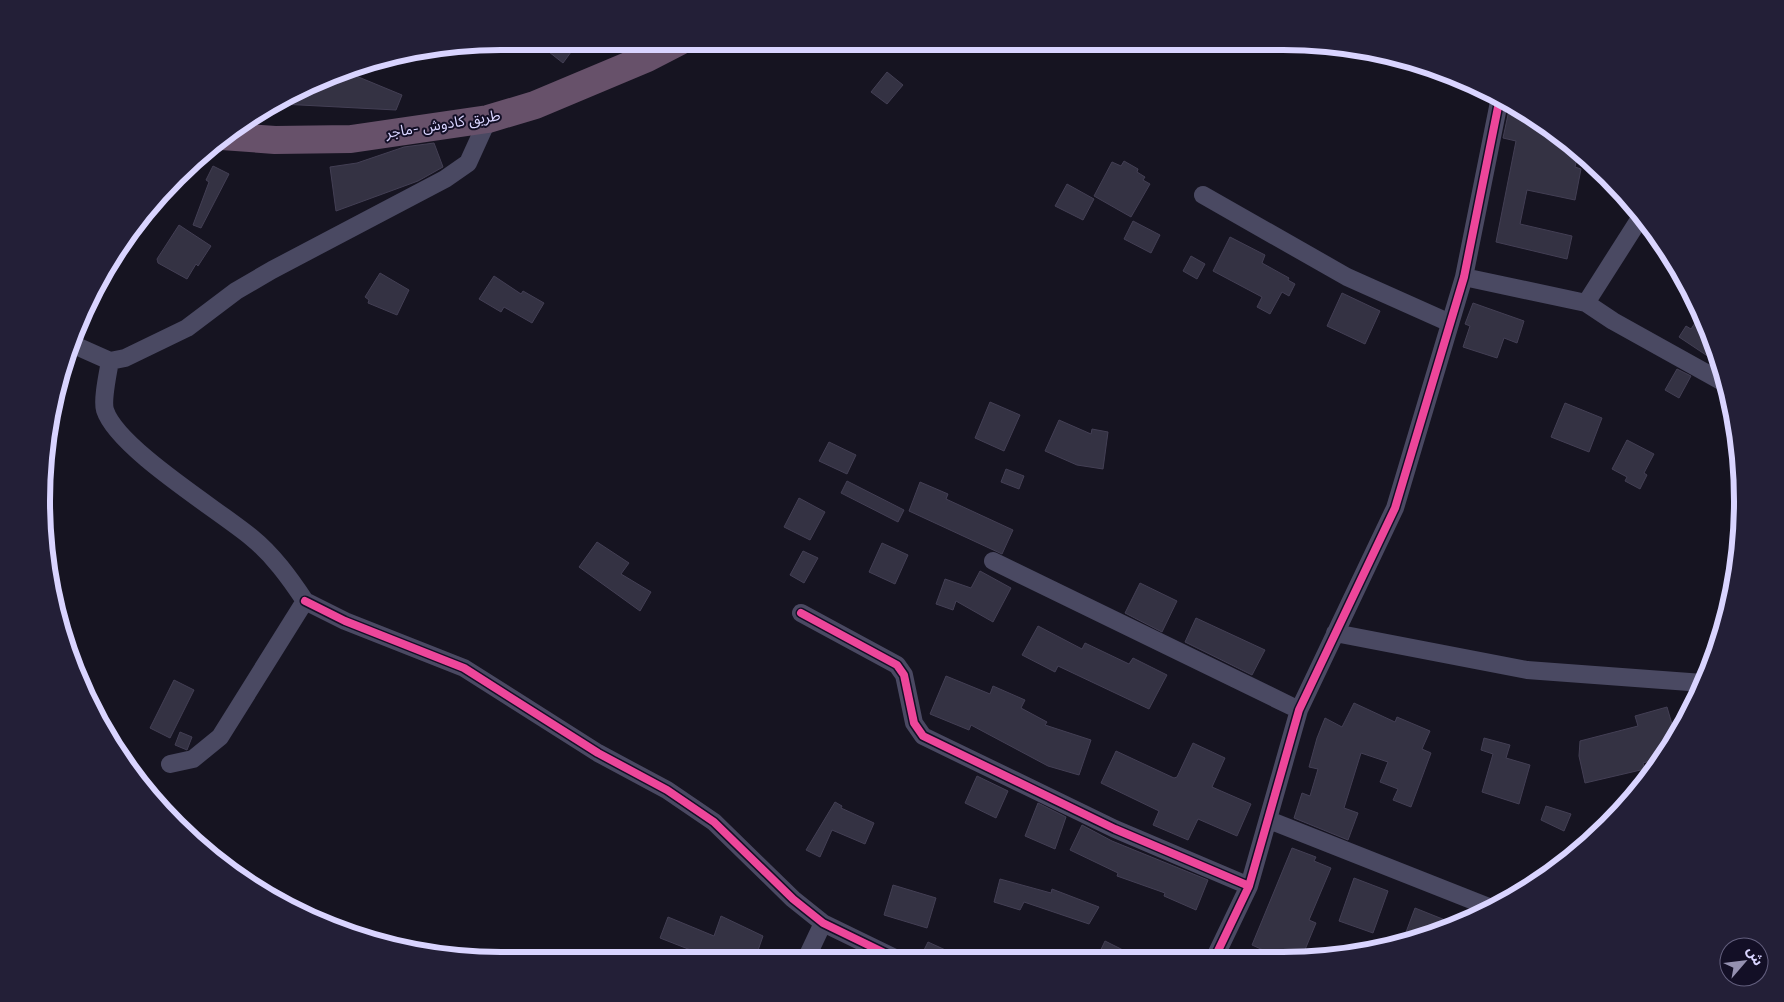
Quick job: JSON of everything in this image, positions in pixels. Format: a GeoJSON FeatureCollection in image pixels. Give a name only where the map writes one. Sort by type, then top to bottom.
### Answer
{"type":"FeatureCollection","features":[{"type":"Feature","properties":{"kind":"highway","name":"طريق كادوش -ماجر"},"geometry":{"type":"LineString","coordinates":[[235,137],[275,140],[351,139],[488,119],[543,101],[664,50]]}},
{"type":"Feature","properties":{"kind":"street"},"geometry":{"type":"LineString","coordinates":[[1218,952],[1249,886],[1299,710],[1395,508],[1464,277],[1498,105]]}},
{"type":"Feature","properties":{"kind":"street"},"geometry":{"type":"LineString","coordinates":[[77,347],[110,361],[125,358],[187,328],[236,291],[272,270],[445,179],[468,162],[488,119]]}},
{"type":"Feature","properties":{"kind":"street"},"geometry":{"type":"LineString","coordinates":[[1203,195],[1347,277],[1450,323]]}},
{"type":"Feature","properties":{"kind":"street"},"geometry":{"type":"LineString","coordinates":[[1586,303],[1622,243],[1637,222]]}},
{"type":"Feature","properties":{"kind":"street"},"geometry":{"type":"LineString","coordinates":[[1464,277],[1586,303],[1613,321],[1717,379]]}},
{"type":"Feature","properties":{"kind":"street"},"geometry":{"type":"LineString","coordinates":[[110,361],[104,409],[114,428],[130,444],[194,495],[251,537],[282,568],[304,601],[345,621],[464,668],[598,753],[668,790],[714,822],[793,899],[823,923],[883,952]]}},
{"type":"Feature","properties":{"kind":"street"},"geometry":{"type":"LineString","coordinates":[[993,560],[1299,710]]}},
{"type":"Feature","properties":{"kind":"street"},"geometry":{"type":"LineString","coordinates":[[170,764],[193,759],[220,737],[304,601]]}},
{"type":"Feature","properties":{"kind":"street"},"geometry":{"type":"LineString","coordinates":[[800,613],[897,664],[904,675],[914,723],[923,736],[1115,829],[1249,886]]}},
{"type":"Feature","properties":{"kind":"street"},"geometry":{"type":"LineString","coordinates":[[1335,633],[1526,670],[1695,683]]}},
{"type":"Feature","properties":{"kind":"street"},"geometry":{"type":"LineString","coordinates":[[1269,820],[1482,905]]}},
{"type":"Feature","properties":{"kind":"street"},"geometry":{"type":"LineString","coordinates":[[809,952],[823,923]]}},
{"type":"Feature","properties":{"kind":"building"},"geometry":{"type":"Polygon","coordinates":[[[546,50],[572,50],[563,63],[546,50]]]}},
{"type":"Feature","properties":{"kind":"building"},"geometry":{"type":"Polygon","coordinates":[[[887,72],[903,85],[887,104],[871,92],[887,72]]]}},
{"type":"Feature","properties":{"kind":"building"},"geometry":{"type":"Polygon","coordinates":[[[353,75],[402,95],[396,110],[287,104],[328,84],[353,75]]]}},
{"type":"Feature","properties":{"kind":"building"},"geometry":{"type":"Polygon","coordinates":[[[1509,110],[1558,143],[1577,159],[1575,167],[1581,169],[1575,200],[1527,190],[1520,224],[1572,236],[1567,259],[1496,242],[1516,141],[1503,138],[1509,110]]]}},
{"type":"Feature","properties":{"kind":"building"},"geometry":{"type":"Polygon","coordinates":[[[434,143],[443,167],[418,181],[336,211],[330,167],[357,163],[404,147],[434,143]]]}},
{"type":"Feature","properties":{"kind":"building"},"geometry":{"type":"Polygon","coordinates":[[[1124,161],[1138,169],[1137,172],[1145,177],[1143,180],[1150,184],[1131,217],[1094,196],[1112,162],[1121,166],[1124,161]]]}},
{"type":"Feature","properties":{"kind":"building"},"geometry":{"type":"Polygon","coordinates":[[[213,166],[229,174],[201,228],[193,225],[209,182],[206,180],[213,166]]]}},
{"type":"Feature","properties":{"kind":"building"},"geometry":{"type":"Polygon","coordinates":[[[1067,184],[1094,199],[1083,220],[1055,206],[1067,184]]]}},
{"type":"Feature","properties":{"kind":"building"},"geometry":{"type":"Polygon","coordinates":[[[1133,221],[1160,235],[1151,253],[1124,239],[1133,221]]]}},
{"type":"Feature","properties":{"kind":"building"},"geometry":{"type":"Polygon","coordinates":[[[179,225],[211,246],[198,266],[196,264],[187,279],[158,263],[157,259],[179,225]]]}},
{"type":"Feature","properties":{"kind":"building"},"geometry":{"type":"Polygon","coordinates":[[[1230,237],[1265,255],[1262,263],[1289,278],[1288,280],[1295,284],[1289,296],[1282,292],[1270,314],[1257,307],[1262,297],[1213,271],[1230,237]]]}},
{"type":"Feature","properties":{"kind":"building"},"geometry":{"type":"Polygon","coordinates":[[[1191,256],[1205,264],[1197,279],[1183,271],[1191,256]]]}},
{"type":"Feature","properties":{"kind":"building"},"geometry":{"type":"Polygon","coordinates":[[[380,273],[409,290],[397,315],[368,303],[369,300],[365,297],[380,273]]]}},
{"type":"Feature","properties":{"kind":"building"},"geometry":{"type":"Polygon","coordinates":[[[494,276],[521,294],[523,291],[544,303],[532,323],[504,307],[501,312],[479,299],[494,276]]]}},
{"type":"Feature","properties":{"kind":"building"},"geometry":{"type":"Polygon","coordinates":[[[1342,293],[1380,311],[1365,344],[1327,326],[1342,293]]]}},
{"type":"Feature","properties":{"kind":"building"},"geometry":{"type":"Polygon","coordinates":[[[1473,303],[1524,321],[1517,343],[1504,338],[1497,358],[1463,347],[1470,326],[1465,324],[1473,303]]]}},
{"type":"Feature","properties":{"kind":"building"},"geometry":{"type":"Polygon","coordinates":[[[1696,321],[1711,358],[1679,337],[1686,326],[1691,329],[1696,321]]]}},
{"type":"Feature","properties":{"kind":"building"},"geometry":{"type":"Polygon","coordinates":[[[1677,369],[1691,376],[1679,398],[1665,390],[1677,369]]]}},
{"type":"Feature","properties":{"kind":"building"},"geometry":{"type":"Polygon","coordinates":[[[990,402],[1020,415],[1004,451],[975,438],[990,402]]]}},
{"type":"Feature","properties":{"kind":"building"},"geometry":{"type":"Polygon","coordinates":[[[1565,403],[1602,418],[1589,452],[1551,437],[1565,403]]]}},
{"type":"Feature","properties":{"kind":"building"},"geometry":{"type":"Polygon","coordinates":[[[1059,420],[1091,434],[1092,429],[1108,432],[1103,469],[1077,465],[1045,451],[1059,420]]]}},
{"type":"Feature","properties":{"kind":"building"},"geometry":{"type":"Polygon","coordinates":[[[1627,440],[1654,454],[1644,473],[1647,475],[1640,489],[1625,481],[1627,477],[1612,469],[1627,440]]]}},
{"type":"Feature","properties":{"kind":"building"},"geometry":{"type":"Polygon","coordinates":[[[829,442],[856,455],[847,474],[819,461],[829,442]]]}},
{"type":"Feature","properties":{"kind":"building"},"geometry":{"type":"Polygon","coordinates":[[[1006,469],[1024,476],[1019,489],[1001,482],[1006,469]]]}},
{"type":"Feature","properties":{"kind":"building"},"geometry":{"type":"Polygon","coordinates":[[[847,481],[904,510],[898,522],[841,493],[847,481]]]}},
{"type":"Feature","properties":{"kind":"building"},"geometry":{"type":"Polygon","coordinates":[[[920,482],[948,494],[946,499],[1013,530],[1002,554],[909,511],[920,482]]]}},
{"type":"Feature","properties":{"kind":"building"},"geometry":{"type":"Polygon","coordinates":[[[799,498],[825,512],[810,540],[784,527],[799,498]]]}},
{"type":"Feature","properties":{"kind":"building"},"geometry":{"type":"Polygon","coordinates":[[[597,542],[629,563],[621,574],[651,592],[640,611],[579,567],[597,542]]]}},
{"type":"Feature","properties":{"kind":"building"},"geometry":{"type":"Polygon","coordinates":[[[882,543],[908,555],[895,584],[869,572],[882,543]]]}},
{"type":"Feature","properties":{"kind":"building"},"geometry":{"type":"Polygon","coordinates":[[[803,551],[818,558],[804,583],[790,575],[803,551]]]}},
{"type":"Feature","properties":{"kind":"building"},"geometry":{"type":"Polygon","coordinates":[[[980,571],[1011,588],[993,622],[956,601],[953,610],[936,604],[945,579],[971,588],[980,571]]]}},
{"type":"Feature","properties":{"kind":"building"},"geometry":{"type":"Polygon","coordinates":[[[1140,583],[1177,601],[1162,632],[1125,613],[1140,583]]]}},
{"type":"Feature","properties":{"kind":"building"},"geometry":{"type":"Polygon","coordinates":[[[1196,618],[1265,650],[1252,675],[1185,642],[1196,618]]]}},
{"type":"Feature","properties":{"kind":"building"},"geometry":{"type":"Polygon","coordinates":[[[1038,626],[1082,649],[1085,643],[1129,664],[1133,658],[1167,675],[1149,709],[1058,666],[1055,672],[1022,655],[1038,626]]]}},
{"type":"Feature","properties":{"kind":"building"},"geometry":{"type":"Polygon","coordinates":[[[946,676],[990,694],[993,686],[1025,700],[1021,708],[1047,722],[1045,725],[1091,740],[1079,775],[1048,766],[971,725],[969,730],[930,714],[946,676]]]}},
{"type":"Feature","properties":{"kind":"building"},"geometry":{"type":"Polygon","coordinates":[[[174,680],[194,690],[170,738],[150,728],[174,680]]]}},
{"type":"Feature","properties":{"kind":"building"},"geometry":{"type":"Polygon","coordinates":[[[1354,703],[1395,722],[1397,717],[1430,731],[1422,749],[1431,753],[1411,807],[1393,800],[1398,789],[1380,782],[1388,762],[1361,753],[1344,808],[1358,813],[1348,840],[1294,818],[1302,793],[1310,796],[1318,769],[1309,767],[1325,718],[1342,727],[1354,703]]]}},
{"type":"Feature","properties":{"kind":"building"},"geometry":{"type":"Polygon","coordinates":[[[1667,707],[1673,728],[1652,760],[1643,763],[1645,769],[1585,783],[1579,756],[1580,741],[1638,726],[1635,716],[1667,707]]]}},
{"type":"Feature","properties":{"kind":"building"},"geometry":{"type":"Polygon","coordinates":[[[180,732],[192,737],[187,750],[175,745],[180,732]]]}},
{"type":"Feature","properties":{"kind":"building"},"geometry":{"type":"Polygon","coordinates":[[[1484,738],[1510,745],[1506,758],[1530,765],[1519,804],[1482,792],[1493,754],[1481,750],[1484,738]]]}},
{"type":"Feature","properties":{"kind":"building"},"geometry":{"type":"Polygon","coordinates":[[[1193,743],[1225,758],[1212,787],[1251,804],[1237,836],[1198,819],[1188,840],[1153,825],[1159,811],[1101,783],[1116,751],[1174,778],[1177,777],[1193,743]]]}},
{"type":"Feature","properties":{"kind":"building"},"geometry":{"type":"Polygon","coordinates":[[[977,776],[1008,791],[996,818],[965,803],[977,776]]]}},
{"type":"Feature","properties":{"kind":"building"},"geometry":{"type":"Polygon","coordinates":[[[835,802],[842,806],[841,808],[874,823],[865,844],[832,830],[820,857],[806,850],[835,802]]]}},
{"type":"Feature","properties":{"kind":"building"},"geometry":{"type":"Polygon","coordinates":[[[1038,803],[1066,817],[1055,849],[1025,836],[1038,803]]]}},
{"type":"Feature","properties":{"kind":"building"},"geometry":{"type":"Polygon","coordinates":[[[1546,806],[1571,814],[1564,831],[1541,820],[1546,806]]]}},
{"type":"Feature","properties":{"kind":"building"},"geometry":{"type":"Polygon","coordinates":[[[1082,825],[1112,841],[1208,880],[1196,910],[1164,896],[1165,893],[1117,876],[1118,873],[1070,850],[1082,825]]]}},
{"type":"Feature","properties":{"kind":"building"},"geometry":{"type":"Polygon","coordinates":[[[1292,848],[1316,857],[1314,861],[1331,868],[1309,920],[1316,923],[1304,951],[1268,952],[1252,945],[1292,848]]]}},
{"type":"Feature","properties":{"kind":"building"},"geometry":{"type":"Polygon","coordinates":[[[1354,878],[1388,891],[1373,933],[1339,921],[1354,878]]]}},
{"type":"Feature","properties":{"kind":"building"},"geometry":{"type":"Polygon","coordinates":[[[1000,879],[1051,893],[1052,889],[1099,907],[1089,924],[1024,902],[1020,910],[994,902],[1000,879]]]}},
{"type":"Feature","properties":{"kind":"building"},"geometry":{"type":"Polygon","coordinates":[[[893,885],[936,898],[927,928],[884,915],[893,885]]]}},
{"type":"Feature","properties":{"kind":"building"},"geometry":{"type":"Polygon","coordinates":[[[1415,908],[1445,920],[1444,922],[1405,935],[1415,908]]]}},
{"type":"Feature","properties":{"kind":"building"},"geometry":{"type":"Polygon","coordinates":[[[721,916],[763,936],[757,952],[696,952],[660,938],[668,917],[714,936],[721,916]]]}},
{"type":"Feature","properties":{"kind":"building"},"geometry":{"type":"Polygon","coordinates":[[[1105,941],[1127,952],[1100,952],[1105,941]]]}},
{"type":"Feature","properties":{"kind":"building"},"geometry":{"type":"Polygon","coordinates":[[[928,942],[950,952],[923,952],[928,942]]]}},
{"type":"Feature","properties":{"kind":"cycle path"},"geometry":{"type":"LineString","coordinates":[[1217,952],[1249,886],[1299,710],[1395,508],[1464,277],[1498,105]]}},
{"type":"Feature","properties":{"kind":"cycle path"},"geometry":{"type":"LineString","coordinates":[[305,601],[345,621],[464,668],[598,753],[667,790],[714,822],[793,899],[823,923],[883,952]]}},
{"type":"Feature","properties":{"kind":"cycle path"},"geometry":{"type":"LineString","coordinates":[[801,613],[897,665],[904,675],[914,723],[923,736],[1115,829],[1249,886]]}}]}
